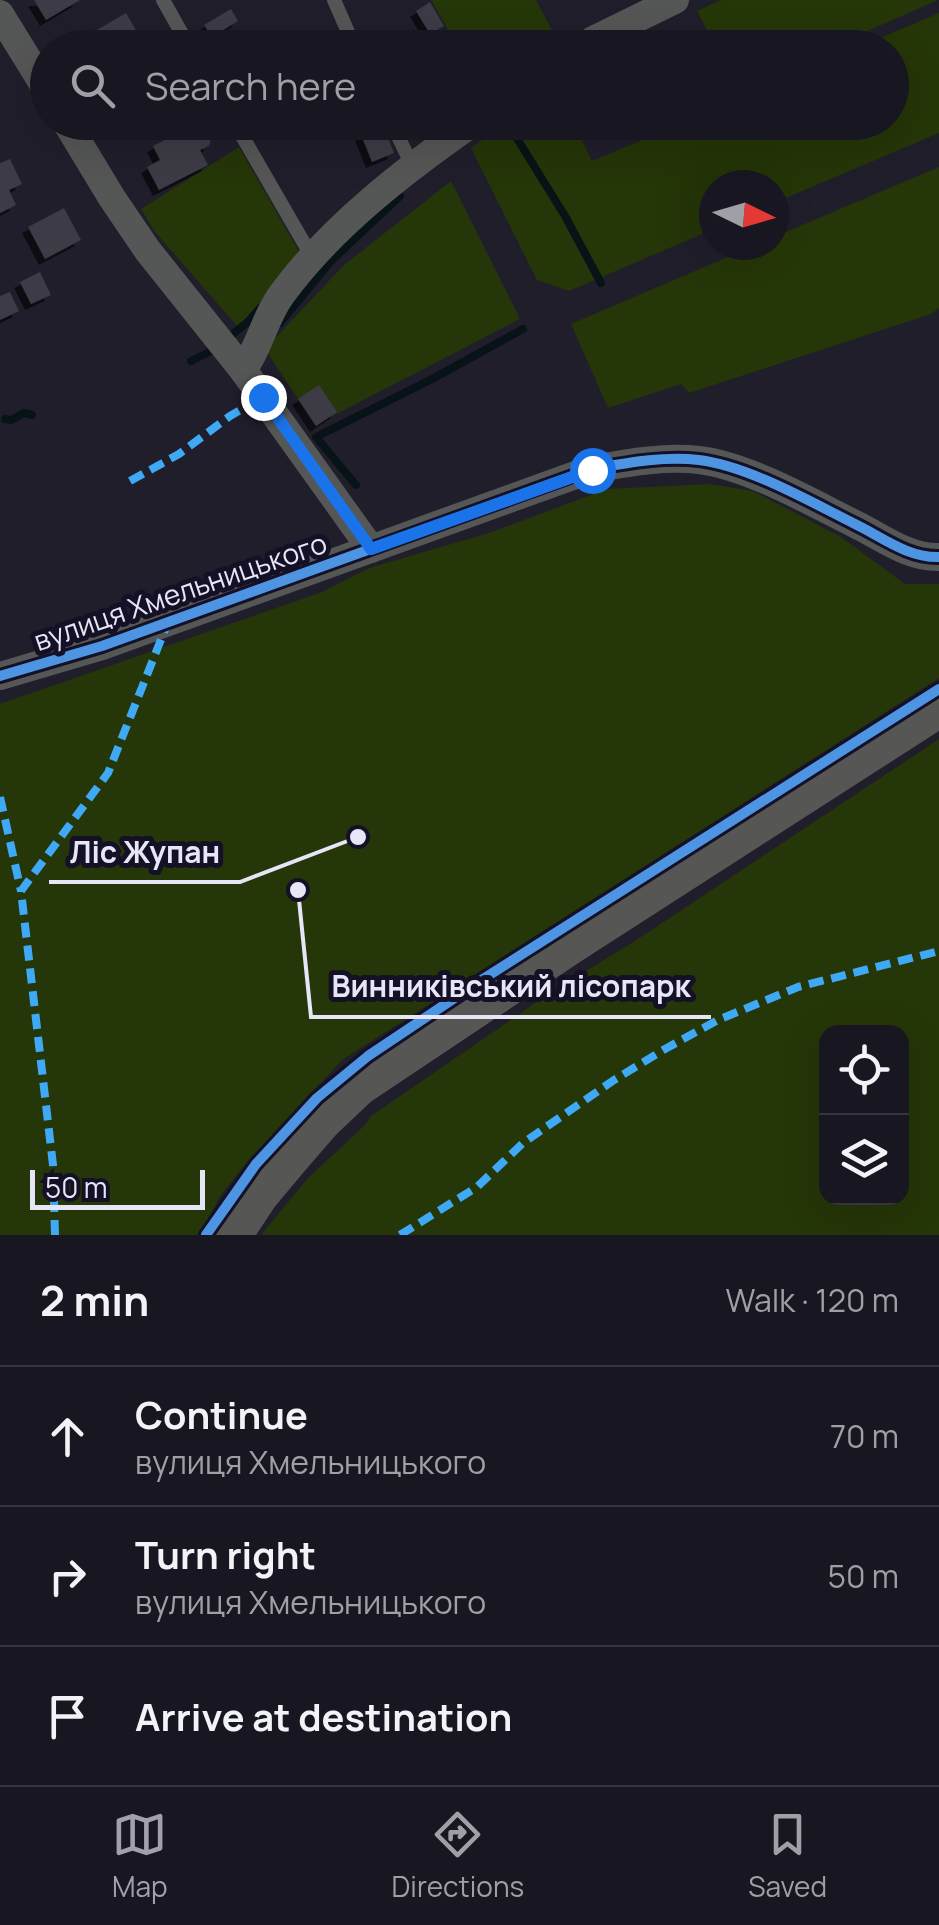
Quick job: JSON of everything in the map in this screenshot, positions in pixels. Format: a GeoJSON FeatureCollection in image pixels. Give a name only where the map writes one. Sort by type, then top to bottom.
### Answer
{"type":"FeatureCollection","features":[{"type":"Feature","properties":{"kind":"main road"},"geometry":{"type":"LineString","coordinates":[[231,1235],[258,1194],[320,1120],[358,1085],[939,706]]}},
{"type":"Feature","properties":{"kind":"street"},"geometry":{"type":"LineString","coordinates":[[613,30],[675,0]]}},
{"type":"Feature","properties":{"kind":"street"},"geometry":{"type":"LineString","coordinates":[[0,14],[30,63]]}},
{"type":"Feature","properties":{"kind":"street","name":"вулиця Хмельницького"},"geometry":{"type":"LineString","coordinates":[[77,140],[148,250],[244,370],[371,549]]}},
{"type":"Feature","properties":{"kind":"street"},"geometry":{"type":"LineString","coordinates":[[244,370],[280,297],[312,256],[412,165],[448,140]]}},
{"type":"Feature","properties":{"kind":"street","name":"вулиця Хмельницького"},"geometry":{"type":"LineString","coordinates":[[0,676],[102,646],[592,470],[644,460],[700,460],[751,474],[907,552],[939,557]]}},
{"type":"Feature","properties":{"kind":"lane"},"geometry":{"type":"LineString","coordinates":[[163,0],[180,30]]}},
{"type":"Feature","properties":{"kind":"lane"},"geometry":{"type":"LineString","coordinates":[[334,0],[348,30]]}},
{"type":"Feature","properties":{"kind":"lane"},"geometry":{"type":"LineString","coordinates":[[244,140],[312,256]]}},
{"type":"Feature","properties":{"kind":"lane"},"geometry":{"type":"LineString","coordinates":[[400,140],[412,165]]}},
{"type":"Feature","properties":{"kind":"green space"},"geometry":{"type":"Polygon","coordinates":[[[431,0],[536,0],[552,30],[448,30],[431,0]]]}},
{"type":"Feature","properties":{"kind":"green space"},"geometry":{"type":"Polygon","coordinates":[[[721,0],[938,0],[870,30],[707,30],[697,11],[721,0]]]}},
{"type":"Feature","properties":{"kind":"green space"},"geometry":{"type":"Polygon","coordinates":[[[939,13],[939,133],[789,197],[789,170],[699,170],[699,235],[569,291],[537,280],[471,148],[483,140],[582,140],[592,161],[642,140],[909,140],[909,30],[899,30],[939,13]]]}},
{"type":"Feature","properties":{"kind":"green space"},"geometry":{"type":"Polygon","coordinates":[[[239,147],[302,257],[238,327],[155,232],[141,209],[239,147]]]}},
{"type":"Feature","properties":{"kind":"green space"},"geometry":{"type":"Polygon","coordinates":[[[939,167],[939,308],[931,314],[689,393],[681,384],[608,408],[571,324],[721,260],[789,260],[789,231],[939,167]]]}},
{"type":"Feature","properties":{"kind":"green space"},"geometry":{"type":"Polygon","coordinates":[[[451,181],[520,319],[315,425],[265,349],[344,265],[451,181]]]}},
{"type":"Feature","properties":{"kind":"green space"},"geometry":{"type":"Polygon","coordinates":[[[709,484],[753,491],[841,537],[905,584],[939,584],[939,678],[342,1060],[247,1162],[221,1195],[199,1235],[0,1235],[0,704],[322,592],[369,568],[489,533],[607,489],[709,484]]]}},
{"type":"Feature","properties":{"kind":"green space"},"geometry":{"type":"Polygon","coordinates":[[[939,739],[939,1235],[261,1235],[307,1179],[371,1116],[547,995],[939,739]]]}},
{"type":"Feature","properties":{"kind":"building"},"geometry":{"type":"Polygon","coordinates":[[[34,0],[80,0],[46,20],[34,0]]]}},
{"type":"Feature","properties":{"kind":"building"},"geometry":{"type":"Polygon","coordinates":[[[430,2],[444,26],[428,30],[416,11],[430,2]]]}},
{"type":"Feature","properties":{"kind":"building"},"geometry":{"type":"Polygon","coordinates":[[[231,9],[238,21],[223,30],[207,30],[204,25],[231,9]]]}},
{"type":"Feature","properties":{"kind":"building"},"geometry":{"type":"Polygon","coordinates":[[[126,13],[136,30],[97,30],[126,13]]]}},
{"type":"Feature","properties":{"kind":"building"},"geometry":{"type":"Polygon","coordinates":[[[164,140],[210,140],[209,146],[200,150],[208,165],[159,190],[147,167],[160,160],[153,146],[164,140]]]}},
{"type":"Feature","properties":{"kind":"building"},"geometry":{"type":"Polygon","coordinates":[[[363,140],[389,140],[394,153],[372,162],[363,140]]]}},
{"type":"Feature","properties":{"kind":"building"},"geometry":{"type":"Polygon","coordinates":[[[10,159],[22,184],[9,190],[16,205],[0,213],[0,163],[10,159]]]}},
{"type":"Feature","properties":{"kind":"building"},"geometry":{"type":"Polygon","coordinates":[[[64,208],[81,240],[45,259],[28,227],[64,208]]]}},
{"type":"Feature","properties":{"kind":"building"},"geometry":{"type":"Polygon","coordinates":[[[40,272],[51,295],[31,304],[20,282],[40,272]]]}},
{"type":"Feature","properties":{"kind":"building"},"geometry":{"type":"Polygon","coordinates":[[[10,292],[19,311],[0,320],[0,296],[10,292]]]}},
{"type":"Feature","properties":{"kind":"building"},"geometry":{"type":"Polygon","coordinates":[[[319,385],[337,412],[316,426],[298,399],[319,385]]]}},
{"type":"Feature","properties":{"kind":"waterway"},"geometry":{"type":"LineString","coordinates":[[518,140],[601,283]]}},
{"type":"Feature","properties":{"kind":"waterway"},"geometry":{"type":"LineString","coordinates":[[280,323],[331,261],[400,196]]}},
{"type":"Feature","properties":{"kind":"waterway"},"geometry":{"type":"LineString","coordinates":[[228,338],[260,308]]}},
{"type":"Feature","properties":{"kind":"waterway"},"geometry":{"type":"LineString","coordinates":[[356,485],[316,437],[523,329]]}},
{"type":"Feature","properties":{"kind":"waterway"},"geometry":{"type":"LineString","coordinates":[[191,361],[215,349]]}},
{"type":"Feature","properties":{"kind":"waterway"},"geometry":{"type":"LineString","coordinates":[[5,419],[24,413],[32,415]]}},
{"type":"Feature","properties":{"kind":"marked path"},"geometry":{"type":"LineString","coordinates":[[130,481],[179,454],[263,397]]}},
{"type":"Feature","properties":{"kind":"marked path"},"geometry":{"type":"LineString","coordinates":[[55,1235],[53,1165],[21,891],[108,773],[168,622]]}},
{"type":"Feature","properties":{"kind":"marked path"},"geometry":{"type":"LineString","coordinates":[[0,797],[21,891]]}},
{"type":"Feature","properties":{"kind":"marked path"},"geometry":{"type":"LineString","coordinates":[[400,1235],[477,1187],[523,1143],[614,1080],[718,1020],[798,987],[939,951]]}},
{"type":"Feature","properties":{"kind":"cycle path"},"geometry":{"type":"LineString","coordinates":[[0,676],[102,646],[592,469],[645,461],[699,460],[738,469],[906,550],[939,557]]}},
{"type":"Feature","properties":{"kind":"cycle path"},"geometry":{"type":"LineString","coordinates":[[206,1235],[256,1164],[317,1098],[368,1056],[939,689]]}},
{"type":"Feature","properties":{"kind":"place","name":"Ліс Жупан"},"geometry":{"type":"Point","coordinates":[358,837]}},
{"type":"Feature","properties":{"kind":"place","name":"Винниківський лісопарк"},"geometry":{"type":"Point","coordinates":[298,890]}},
{"type":"Feature","properties":{"kind":"route"},"geometry":{"type":"LineString","coordinates":[[263,397],[371,549],[592,470]]}}]}
